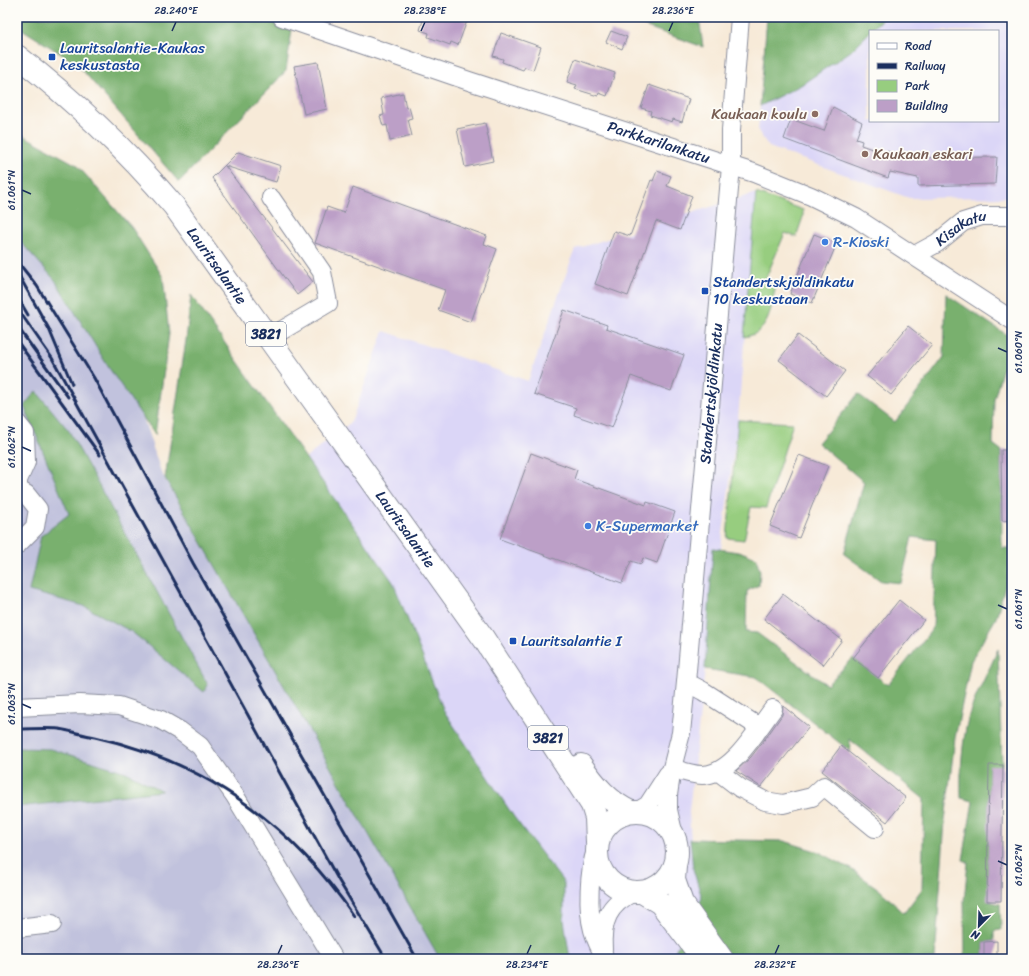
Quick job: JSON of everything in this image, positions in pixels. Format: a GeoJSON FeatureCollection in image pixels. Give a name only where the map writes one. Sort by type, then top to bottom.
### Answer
{"type":"FeatureCollection","features":[{"type":"Feature","properties":{"kind":"main road","name":"Lauritsalantie"},"geometry":{"type":"LineString","coordinates":[[17,56],[75,104],[144,170],[174,206],[484,639],[592,805],[596,818],[597,846]]}},
{"type":"Feature","properties":{"kind":"main road","name":"Lauritsalantie"},"geometry":{"type":"LineString","coordinates":[[484,639],[525,690],[596,785],[618,806],[633,812]]}},
{"type":"Feature","properties":{"kind":"main road"},"geometry":{"type":"LineString","coordinates":[[703,959],[663,906],[638,892],[624,890],[608,879],[598,861],[597,846],[608,824],[617,817],[633,812],[659,820],[674,836],[677,849],[674,880],[682,903],[722,959]]}},
{"type":"Feature","properties":{"kind":"main road"},"geometry":{"type":"LineString","coordinates":[[638,892],[660,885],[675,866]]}},
{"type":"Feature","properties":{"kind":"street","name":"Parkkarilankatu"},"geometry":{"type":"LineString","coordinates":[[282,17],[469,81],[731,166],[810,196],[850,215],[915,255],[1012,320]]}},
{"type":"Feature","properties":{"kind":"street","name":"Standertskjöldinkatu"},"geometry":{"type":"LineString","coordinates":[[674,836],[668,810],[672,768],[681,733],[686,682],[731,166],[731,130],[740,17]]}},
{"type":"Feature","properties":{"kind":"street"},"geometry":{"type":"LineString","coordinates":[[269,338],[328,303],[322,272],[271,198]]}},
{"type":"Feature","properties":{"kind":"street","name":"Kisakatu"},"geometry":{"type":"LineString","coordinates":[[915,255],[937,243],[963,222],[982,216],[1012,216]]}},
{"type":"Feature","properties":{"kind":"street"},"geometry":{"type":"LineString","coordinates":[[17,423],[25,433],[26,462],[18,480],[17,489],[26,494],[38,509],[35,527],[17,545]]}},
{"type":"Feature","properties":{"kind":"street"},"geometry":{"type":"LineString","coordinates":[[686,682],[703,691],[759,727]]}},
{"type":"Feature","properties":{"kind":"street"},"geometry":{"type":"LineString","coordinates":[[17,707],[80,704],[119,706],[161,720],[195,742],[200,746],[235,796],[334,959]]}},
{"type":"Feature","properties":{"kind":"street"},"geometry":{"type":"LineString","coordinates":[[672,768],[703,775],[719,772],[733,761],[773,709]]}},
{"type":"Feature","properties":{"kind":"street","name":"Standertskjöldinkatu"},"geometry":{"type":"LineString","coordinates":[[633,812],[648,805],[672,768]]}},
{"type":"Feature","properties":{"kind":"street"},"geometry":{"type":"LineString","coordinates":[[719,772],[752,795],[765,801],[783,804],[812,798],[824,786],[875,828]]}},
{"type":"Feature","properties":{"kind":"street"},"geometry":{"type":"LineString","coordinates":[[597,846],[590,875],[591,914],[594,934],[605,958]]}},
{"type":"Feature","properties":{"kind":"street"},"geometry":{"type":"LineString","coordinates":[[605,958],[603,932],[606,920],[616,903],[638,892]]}},
{"type":"Feature","properties":{"kind":"street"},"geometry":{"type":"LineString","coordinates":[[17,928],[52,924]]}},
{"type":"Feature","properties":{"kind":"shaded area","name":"Kaukaan koulu"},"geometry":{"type":"Polygon","coordinates":[[[767,17],[1012,17],[1012,197],[909,198],[769,147],[758,131],[767,17]]]}},
{"type":"Feature","properties":{"kind":"shaded area"},"geometry":{"type":"Polygon","coordinates":[[[756,193],[738,420],[705,669],[689,812],[693,869],[702,898],[671,959],[570,959],[564,920],[564,883],[514,817],[444,711],[393,582],[306,458],[351,422],[384,331],[528,381],[575,249],[756,193]]]}},
{"type":"Feature","properties":{"kind":"shaded area"},"geometry":{"type":"Polygon","coordinates":[[[17,229],[130,378],[161,472],[299,712],[445,959],[17,959],[17,229]]]}},
{"type":"Feature","properties":{"kind":"green space"},"geometry":{"type":"Polygon","coordinates":[[[17,17],[256,17],[292,30],[286,71],[179,182],[77,64],[17,26],[17,17]]]}},
{"type":"Feature","properties":{"kind":"green space"},"geometry":{"type":"Polygon","coordinates":[[[619,17],[699,17],[703,47],[619,17]]]}},
{"type":"Feature","properties":{"kind":"green space"},"geometry":{"type":"Polygon","coordinates":[[[767,17],[885,17],[872,30],[869,30],[869,33],[851,51],[801,85],[760,106],[767,17]]]}},
{"type":"Feature","properties":{"kind":"green space"},"geometry":{"type":"Polygon","coordinates":[[[17,132],[77,165],[132,228],[163,277],[169,334],[155,435],[109,368],[55,280],[17,238],[17,132]]]}},
{"type":"Feature","properties":{"kind":"green space"},"geometry":{"type":"Polygon","coordinates":[[[756,193],[803,210],[803,217],[796,237],[785,233],[765,280],[776,286],[768,318],[760,330],[753,335],[744,337],[756,193]]]}},
{"type":"Feature","properties":{"kind":"green space"},"geometry":{"type":"Polygon","coordinates":[[[946,294],[1007,335],[1004,364],[994,399],[993,444],[1001,450],[1002,548],[1012,548],[1012,562],[996,618],[971,661],[955,738],[945,821],[935,959],[671,959],[702,898],[693,869],[690,839],[784,841],[819,852],[851,869],[880,890],[904,913],[922,889],[924,799],[849,739],[851,752],[756,677],[705,669],[713,548],[744,553],[756,558],[760,571],[759,585],[747,591],[746,632],[757,633],[827,685],[853,658],[888,685],[933,628],[936,540],[912,537],[901,583],[881,581],[844,554],[864,482],[818,443],[858,394],[895,422],[944,357],[946,294]]]}},
{"type":"Feature","properties":{"kind":"green space"},"geometry":{"type":"Polygon","coordinates":[[[191,295],[393,582],[444,711],[514,817],[564,883],[564,920],[570,959],[440,959],[165,478],[186,340],[191,295]]]}},
{"type":"Feature","properties":{"kind":"green space"},"geometry":{"type":"Polygon","coordinates":[[[36,391],[69,431],[208,685],[204,692],[132,632],[84,606],[29,591],[41,536],[69,514],[24,406],[36,391]]]}},
{"type":"Feature","properties":{"kind":"green space"},"geometry":{"type":"Polygon","coordinates":[[[738,420],[793,423],[766,508],[751,507],[744,540],[727,538],[738,420]]]}},
{"type":"Feature","properties":{"kind":"green space"},"geometry":{"type":"Polygon","coordinates":[[[998,649],[1002,766],[989,766],[988,901],[1000,904],[1001,930],[994,931],[994,941],[984,942],[984,959],[965,959],[964,901],[968,862],[963,860],[973,801],[961,798],[962,756],[969,715],[975,698],[998,649]]]}},
{"type":"Feature","properties":{"kind":"green space"},"geometry":{"type":"Polygon","coordinates":[[[17,748],[51,749],[126,772],[162,791],[17,807],[17,748]]]}},
{"type":"Feature","properties":{"kind":"building"},"geometry":{"type":"Polygon","coordinates":[[[424,17],[456,17],[467,21],[458,45],[451,42],[450,45],[428,37],[429,33],[420,30],[424,17]]]}},
{"type":"Feature","properties":{"kind":"building"},"geometry":{"type":"Polygon","coordinates":[[[611,31],[627,37],[622,49],[606,42],[611,31]]]}},
{"type":"Feature","properties":{"kind":"building"},"geometry":{"type":"Polygon","coordinates":[[[501,33],[541,47],[533,70],[525,67],[523,70],[502,62],[503,59],[493,56],[501,33]]]}},
{"type":"Feature","properties":{"kind":"building"},"geometry":{"type":"Polygon","coordinates":[[[575,59],[615,73],[607,96],[599,93],[598,96],[575,89],[577,85],[567,82],[575,59]]]}},
{"type":"Feature","properties":{"kind":"building"},"geometry":{"type":"Polygon","coordinates":[[[318,62],[327,109],[304,114],[294,66],[318,62]]]}},
{"type":"Feature","properties":{"kind":"building"},"geometry":{"type":"Polygon","coordinates":[[[649,85],[689,99],[682,122],[673,119],[672,122],[650,115],[651,111],[641,108],[649,85]]]}},
{"type":"Feature","properties":{"kind":"building"},"geometry":{"type":"Polygon","coordinates":[[[403,93],[406,108],[409,107],[412,118],[408,119],[412,136],[390,141],[387,125],[383,126],[380,116],[384,115],[381,98],[403,93]]]}},
{"type":"Feature","properties":{"kind":"building"},"geometry":{"type":"Polygon","coordinates":[[[833,107],[862,122],[856,139],[862,141],[861,145],[886,154],[887,151],[905,158],[997,157],[995,184],[918,186],[918,178],[890,172],[888,178],[784,139],[791,119],[824,131],[833,107]]]}},
{"type":"Feature","properties":{"kind":"building"},"geometry":{"type":"Polygon","coordinates":[[[485,123],[493,161],[465,167],[457,129],[485,123]]]}},
{"type":"Feature","properties":{"kind":"building"},"geometry":{"type":"Polygon","coordinates":[[[238,152],[281,166],[276,182],[225,166],[313,282],[297,295],[212,178],[238,152]]]}},
{"type":"Feature","properties":{"kind":"building"},"geometry":{"type":"Polygon","coordinates":[[[657,171],[671,176],[667,186],[692,196],[680,230],[656,221],[628,296],[595,284],[614,231],[630,236],[651,180],[653,181],[657,171]]]}},
{"type":"Feature","properties":{"kind":"building"},"geometry":{"type":"Polygon","coordinates":[[[353,187],[487,236],[484,244],[497,249],[471,322],[438,310],[445,290],[315,243],[327,207],[344,213],[353,187]]]}},
{"type":"Feature","properties":{"kind":"building"},"geometry":{"type":"Polygon","coordinates":[[[814,234],[837,243],[812,303],[790,294],[814,234]]]}},
{"type":"Feature","properties":{"kind":"building"},"geometry":{"type":"Polygon","coordinates":[[[564,310],[607,325],[606,328],[684,355],[671,391],[631,376],[612,428],[574,415],[576,408],[534,394],[564,310]]]}},
{"type":"Feature","properties":{"kind":"building"},"geometry":{"type":"Polygon","coordinates":[[[908,326],[932,345],[891,395],[867,376],[908,326]]]}},
{"type":"Feature","properties":{"kind":"building"},"geometry":{"type":"Polygon","coordinates":[[[798,335],[845,371],[826,396],[779,360],[798,335]]]}},
{"type":"Feature","properties":{"kind":"building"},"geometry":{"type":"Polygon","coordinates":[[[1001,450],[1012,450],[1012,520],[1002,521],[1001,450]]]}},
{"type":"Feature","properties":{"kind":"building","name":"K-Supermarket"},"geometry":{"type":"Polygon","coordinates":[[[531,453],[577,470],[574,479],[646,505],[647,502],[675,512],[657,563],[643,558],[641,564],[631,561],[622,583],[500,539],[531,453]]]}},
{"type":"Feature","properties":{"kind":"building"},"geometry":{"type":"Polygon","coordinates":[[[799,455],[828,466],[799,538],[770,526],[799,455]]]}},
{"type":"Feature","properties":{"kind":"building"},"geometry":{"type":"Polygon","coordinates":[[[783,594],[842,640],[823,665],[764,619],[783,594]]]}},
{"type":"Feature","properties":{"kind":"building"},"geometry":{"type":"Polygon","coordinates":[[[899,600],[924,620],[878,678],[853,658],[899,600]]]}},
{"type":"Feature","properties":{"kind":"building"},"geometry":{"type":"Polygon","coordinates":[[[783,706],[809,727],[761,787],[736,771],[751,757],[768,735],[782,715],[783,706]]]}},
{"type":"Feature","properties":{"kind":"building"},"geometry":{"type":"Polygon","coordinates":[[[841,746],[906,798],[887,822],[822,771],[841,746]]]}},
{"type":"Feature","properties":{"kind":"building"},"geometry":{"type":"Polygon","coordinates":[[[989,765],[1003,765],[1001,901],[987,901],[989,765]]]}},
{"type":"Feature","properties":{"kind":"building"},"geometry":{"type":"Polygon","coordinates":[[[997,941],[997,959],[984,959],[984,942],[997,941]]]}},
{"type":"Feature","properties":{"kind":"railway"},"geometry":{"type":"LineString","coordinates":[[17,261],[37,286],[94,378],[193,563],[417,959]]}},
{"type":"Feature","properties":{"kind":"railway"},"geometry":{"type":"LineString","coordinates":[[17,272],[49,329],[72,384]]}},
{"type":"Feature","properties":{"kind":"railway"},"geometry":{"type":"LineString","coordinates":[[17,296],[28,315]]}},
{"type":"Feature","properties":{"kind":"railway"},"geometry":{"type":"LineString","coordinates":[[17,308],[52,358],[339,881],[386,959]]}},
{"type":"Feature","properties":{"kind":"railway"},"geometry":{"type":"LineString","coordinates":[[17,326],[68,397]]}},
{"type":"Feature","properties":{"kind":"railway"},"geometry":{"type":"LineString","coordinates":[[17,341],[100,455]]}},
{"type":"Feature","properties":{"kind":"railway"},"geometry":{"type":"LineString","coordinates":[[17,729],[59,729],[95,737],[135,748],[173,762],[209,780],[242,801],[273,825],[302,852],[329,883],[354,916]]}},
{"type":"Feature","properties":{"kind":"place","name":"Lauritsalantie-Kaukas keskustasta"},"geometry":{"type":"Point","coordinates":[52,57]}},
{"type":"Feature","properties":{"kind":"place","name":"Kaukaan koulu"},"geometry":{"type":"Point","coordinates":[815,114]}},
{"type":"Feature","properties":{"kind":"place","name":"Kaukaan eskari"},"geometry":{"type":"Point","coordinates":[865,154]}},
{"type":"Feature","properties":{"kind":"place","name":"R-Kioski"},"geometry":{"type":"Point","coordinates":[825,242]}},
{"type":"Feature","properties":{"kind":"place","name":"Standertskjöldinkatu 10 keskustaan"},"geometry":{"type":"Point","coordinates":[705,291]}},
{"type":"Feature","properties":{"kind":"place","name":"K-Supermarket"},"geometry":{"type":"Point","coordinates":[588,526]}},
{"type":"Feature","properties":{"kind":"place","name":"Lauritsalantie I"},"geometry":{"type":"Point","coordinates":[513,641]}}]}
